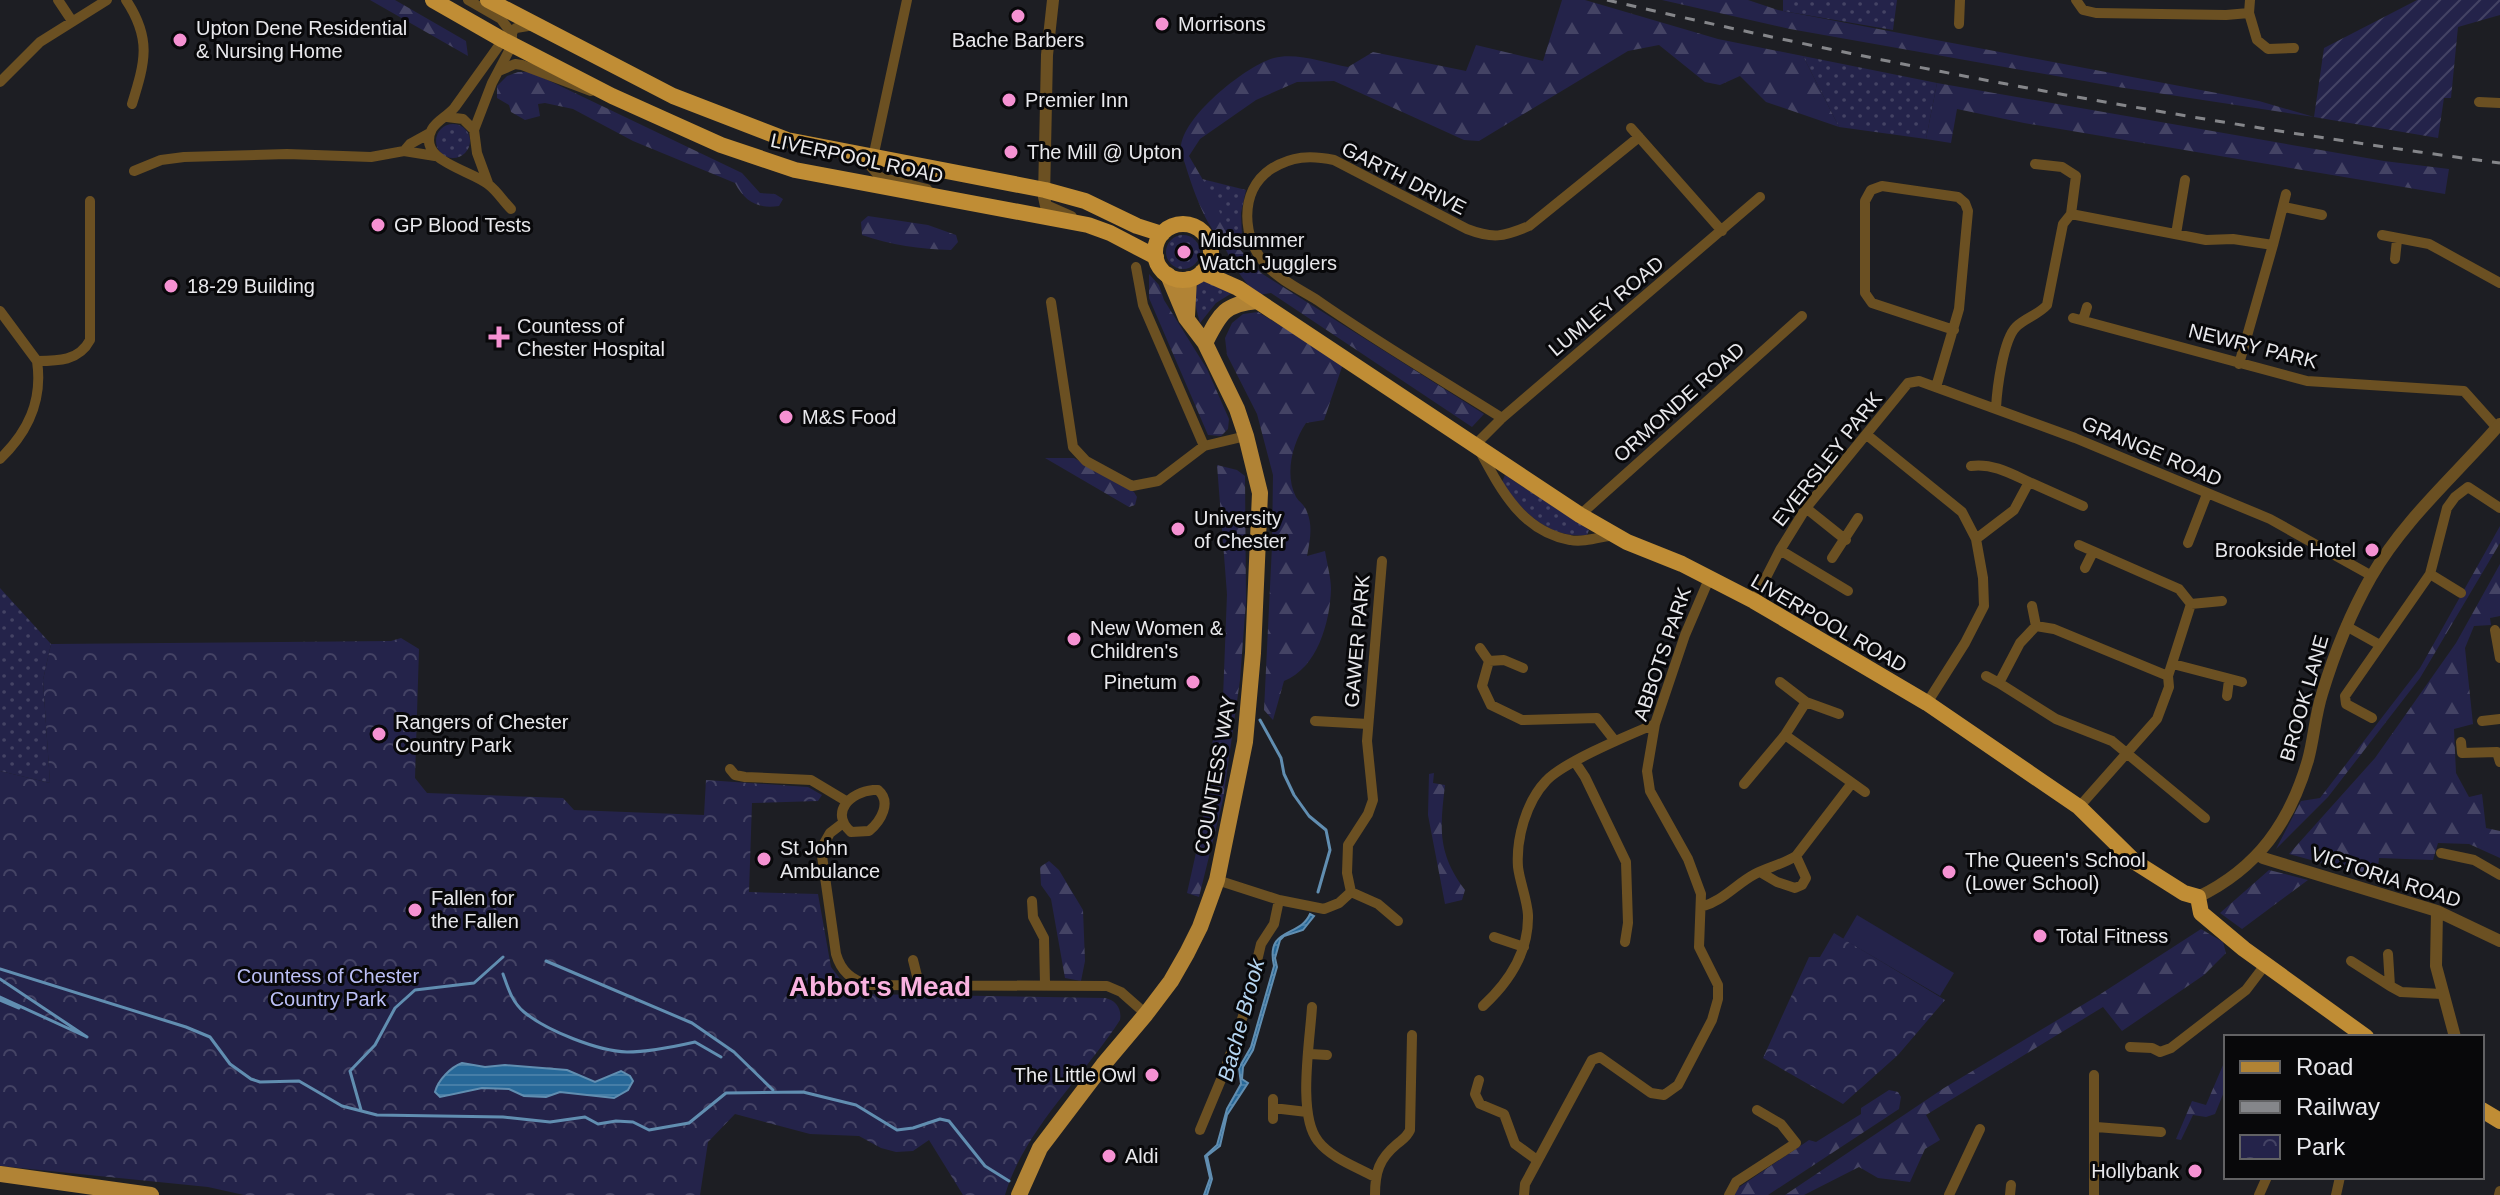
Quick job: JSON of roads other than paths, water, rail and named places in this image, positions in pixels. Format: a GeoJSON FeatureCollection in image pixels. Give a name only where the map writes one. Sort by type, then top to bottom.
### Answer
{"type":"FeatureCollection","features":[{"type":"Feature","properties":{"kind":"highway","name":"LIVERPOOL ROAD"},"geometry":{"type":"LineString","coordinates":[[433,0],[612,96],[721,145],[795,170],[1088,225],[1156,257]]}},
{"type":"Feature","properties":{"kind":"highway","name":"LIVERPOOL ROAD"},"geometry":{"type":"LineString","coordinates":[[488,0],[673,96],[787,140],[1045,190],[1085,201],[1137,226],[1162,234]]}},
{"type":"Feature","properties":{"kind":"highway"},"geometry":{"type":"LineString","coordinates":[[535,25],[521,30],[522,40],[569,65],[612,96]]}},
{"type":"Feature","properties":{"kind":"highway"},"geometry":{"type":"LineString","coordinates":[[1176,225],[1195,227],[1207,236],[1211,252],[1209,262],[1196,276],[1180,279],[1168,275],[1156,257],[1156,247],[1162,234],[1176,225]]}},
{"type":"Feature","properties":{"kind":"highway","name":"LIVERPOOL ROAD"},"geometry":{"type":"LineString","coordinates":[[1211,252],[1238,288]]}},
{"type":"Feature","properties":{"kind":"highway","name":"LIVERPOOL ROAD"},"geometry":{"type":"LineString","coordinates":[[1196,276],[1238,288],[1580,515],[1615,535],[1682,564],[1754,601],[1927,703],[2079,807],[2135,862],[2200,905],[2244,949],[2363,1035]]}},
{"type":"Feature","properties":{"kind":"main road","name":"COUNTESS WAY"},"geometry":{"type":"LineString","coordinates":[[1019,1195],[1040,1148],[1171,981],[1200,927],[1217,880],[1245,742],[1253,653],[1260,493],[1237,409],[1205,343],[1186,318],[1168,275]]}},
{"type":"Feature","properties":{"kind":"main road"},"geometry":{"type":"LineString","coordinates":[[1186,318],[1196,276]]}},
{"type":"Feature","properties":{"kind":"main road"},"geometry":{"type":"LineString","coordinates":[[1205,343],[1218,317],[1226,309],[1236,303],[1257,301]]}},
{"type":"Feature","properties":{"kind":"main road"},"geometry":{"type":"LineString","coordinates":[[0,1174],[151,1195]]}},
{"type":"Feature","properties":{"kind":"street"},"geometry":{"type":"LineString","coordinates":[[58,0],[72,21]]}},
{"type":"Feature","properties":{"kind":"street"},"geometry":{"type":"LineString","coordinates":[[0,82],[40,42],[107,0]]}},
{"type":"Feature","properties":{"kind":"street"},"geometry":{"type":"LineString","coordinates":[[126,0],[138,18],[144,38],[145,58],[132,104]]}},
{"type":"Feature","properties":{"kind":"street"},"geometry":{"type":"LineString","coordinates":[[468,0],[501,19],[509,39],[474,130],[488,183]]}},
{"type":"Feature","properties":{"kind":"street"},"geometry":{"type":"LineString","coordinates":[[907,0],[871,167],[880,177],[916,184],[955,199]]}},
{"type":"Feature","properties":{"kind":"street"},"geometry":{"type":"LineString","coordinates":[[1053,0],[1047,55],[1046,206],[1088,225]]}},
{"type":"Feature","properties":{"kind":"street"},"geometry":{"type":"LineString","coordinates":[[1959,24],[1960,0]]}},
{"type":"Feature","properties":{"kind":"street"},"geometry":{"type":"LineString","coordinates":[[2076,0],[2083,10],[2096,13],[2249,13]]}},
{"type":"Feature","properties":{"kind":"street"},"geometry":{"type":"LineString","coordinates":[[2250,0],[2249,13],[2257,40],[2268,49],[2294,48]]}},
{"type":"Feature","properties":{"kind":"street"},"geometry":{"type":"LineString","coordinates":[[435,156],[429,141],[434,126],[447,117],[509,39],[525,25],[535,25]]}},
{"type":"Feature","properties":{"kind":"street"},"geometry":{"type":"LineString","coordinates":[[499,71],[515,64],[522,65],[575,87],[612,96]]}},
{"type":"Feature","properties":{"kind":"street"},"geometry":{"type":"LineString","coordinates":[[2479,102],[2500,102]]}},
{"type":"Feature","properties":{"kind":"street"},"geometry":{"type":"LineString","coordinates":[[447,117],[463,119],[474,130]]}},
{"type":"Feature","properties":{"kind":"street"},"geometry":{"type":"LineString","coordinates":[[1631,128],[1722,231]]}},
{"type":"Feature","properties":{"kind":"street"},"geometry":{"type":"LineString","coordinates":[[404,151],[430,133]]}},
{"type":"Feature","properties":{"kind":"street","name":"GARTH DRIVE"},"geometry":{"type":"LineString","coordinates":[[1502,418],[1267,267],[1252,244],[1246,216],[1250,193],[1267,172],[1289,159],[1313,155],[1334,160],[1467,229],[1489,237],[1499,236],[1529,226],[1639,137]]}},
{"type":"Feature","properties":{"kind":"street"},"geometry":{"type":"LineString","coordinates":[[453,164],[466,160],[476,143]]}},
{"type":"Feature","properties":{"kind":"street"},"geometry":{"type":"LineString","coordinates":[[134,171],[171,158],[287,154],[371,157],[404,151],[435,156],[453,164],[488,183],[511,209]]}},
{"type":"Feature","properties":{"kind":"street"},"geometry":{"type":"LineString","coordinates":[[1996,408],[1998,375],[2010,334],[2047,305],[2063,224],[2071,214],[2076,176],[2062,167],[2035,164]]}},
{"type":"Feature","properties":{"kind":"street"},"geometry":{"type":"LineString","coordinates":[[2176,234],[2185,180]]}},
{"type":"Feature","properties":{"kind":"street"},"geometry":{"type":"LineString","coordinates":[[1936,387],[1954,330],[1959,309],[1968,211],[1958,197],[1882,186],[1871,190],[1865,201],[1865,293],[1872,303],[1954,330]]}},
{"type":"Feature","properties":{"kind":"street"},"geometry":{"type":"LineString","coordinates":[[2239,364],[2286,194]]}},
{"type":"Feature","properties":{"kind":"street","name":"LUMLEY ROAD"},"geometry":{"type":"LineString","coordinates":[[1476,444],[1502,418],[1760,197]]}},
{"type":"Feature","properties":{"kind":"street"},"geometry":{"type":"LineString","coordinates":[[37,361],[56,361],[76,356],[90,340],[90,201]]}},
{"type":"Feature","properties":{"kind":"street"},"geometry":{"type":"LineString","coordinates":[[2284,207],[2322,215]]}},
{"type":"Feature","properties":{"kind":"street"},"geometry":{"type":"LineString","coordinates":[[2071,214],[2206,240],[2233,239],[2273,245]]}},
{"type":"Feature","properties":{"kind":"street"},"geometry":{"type":"LineString","coordinates":[[2382,235],[2429,244],[2500,283]]}},
{"type":"Feature","properties":{"kind":"street"},"geometry":{"type":"LineString","coordinates":[[2395,259],[2397,240]]}},
{"type":"Feature","properties":{"kind":"street"},"geometry":{"type":"LineString","coordinates":[[1136,267],[1143,305],[1204,446]]}},
{"type":"Feature","properties":{"kind":"street"},"geometry":{"type":"LineString","coordinates":[[1051,302],[1073,447],[1086,461],[1132,486],[1158,481],[1204,446],[1246,436]]}},
{"type":"Feature","properties":{"kind":"street","name":"NEWRY PARK"},"geometry":{"type":"LineString","coordinates":[[2087,307],[2078,319],[2307,381],[2464,391],[2498,426]]}},
{"type":"Feature","properties":{"kind":"street"},"geometry":{"type":"LineString","coordinates":[[0,459],[24,432],[33,415],[37,396],[37,361],[1,313]]}},
{"type":"Feature","properties":{"kind":"street","name":"ORMONDE ROAD"},"geometry":{"type":"LineString","coordinates":[[1580,515],[1802,316]]}},
{"type":"Feature","properties":{"kind":"street","name":"GRANGE ROAD"},"geometry":{"type":"LineString","coordinates":[[1908,383],[1919,381],[1996,408],[2270,519],[2372,576]]}},
{"type":"Feature","properties":{"kind":"street","name":"EVERSLEY PARK"},"geometry":{"type":"LineString","coordinates":[[1754,601],[1806,508],[1908,383]]}},
{"type":"Feature","properties":{"kind":"street","name":"BROOK LANE"},"geometry":{"type":"LineString","coordinates":[[2200,905],[2260,856],[2286,815],[2308,760],[2321,696],[2346,626],[2372,576],[2398,537],[2434,493],[2498,426]]}},
{"type":"Feature","properties":{"kind":"street"},"geometry":{"type":"LineString","coordinates":[[1867,435],[1962,512],[1976,539],[1984,606],[1927,703]]}},
{"type":"Feature","properties":{"kind":"street"},"geometry":{"type":"LineString","coordinates":[[1476,444],[1510,505],[1546,533],[1572,541],[1615,535]]}},
{"type":"Feature","properties":{"kind":"street"},"geometry":{"type":"LineString","coordinates":[[1971,466],[1980,464],[1999,468],[2083,506]]}},
{"type":"Feature","properties":{"kind":"street"},"geometry":{"type":"LineString","coordinates":[[1976,539],[2014,510],[2029,482]]}},
{"type":"Feature","properties":{"kind":"street"},"geometry":{"type":"LineString","coordinates":[[2372,718],[2346,704],[2345,696],[2430,574],[2447,508],[2468,487],[2500,508]]}},
{"type":"Feature","properties":{"kind":"street"},"geometry":{"type":"LineString","coordinates":[[2188,543],[2207,494]]}},
{"type":"Feature","properties":{"kind":"street"},"geometry":{"type":"LineString","coordinates":[[1806,508],[1846,540]]}},
{"type":"Feature","properties":{"kind":"street"},"geometry":{"type":"LineString","coordinates":[[1832,558],[1858,518]]}},
{"type":"Feature","properties":{"kind":"street"},"geometry":{"type":"LineString","coordinates":[[2079,545],[2179,589],[2191,604]]}},
{"type":"Feature","properties":{"kind":"street"},"geometry":{"type":"LineString","coordinates":[[1780,550],[1848,591]]}},
{"type":"Feature","properties":{"kind":"street"},"geometry":{"type":"LineString","coordinates":[[2085,568],[2093,552]]}},
{"type":"Feature","properties":{"kind":"street","name":"GAWER PARK"},"geometry":{"type":"LineString","coordinates":[[1351,892],[1347,873],[1348,845],[1368,814],[1373,800],[1368,766],[1368,724],[1382,561]]}},
{"type":"Feature","properties":{"kind":"street"},"geometry":{"type":"LineString","coordinates":[[2430,574],[2461,593]]}},
{"type":"Feature","properties":{"kind":"street","name":"ABBOTS PARK"},"geometry":{"type":"LineString","coordinates":[[1524,1195],[1525,1184],[1537,1160],[1592,1060],[1600,1057],[1651,1093],[1664,1095],[1678,1085],[1712,1020],[1718,985],[1699,947],[1701,894],[1688,859],[1650,791],[1647,771],[1655,724],[1685,635],[1709,579]]}},
{"type":"Feature","properties":{"kind":"street"},"geometry":{"type":"LineString","coordinates":[[2191,604],[2222,601]]}},
{"type":"Feature","properties":{"kind":"street"},"geometry":{"type":"LineString","coordinates":[[2079,807],[2157,719],[2169,687],[2168,676],[2191,604]]}},
{"type":"Feature","properties":{"kind":"street"},"geometry":{"type":"LineString","coordinates":[[2032,606],[2036,626]]}},
{"type":"Feature","properties":{"kind":"street"},"geometry":{"type":"LineString","coordinates":[[2036,626],[2054,629],[2168,676]]}},
{"type":"Feature","properties":{"kind":"street"},"geometry":{"type":"LineString","coordinates":[[1999,683],[2020,643],[2036,626]]}},
{"type":"Feature","properties":{"kind":"street"},"geometry":{"type":"LineString","coordinates":[[2346,626],[2380,645]]}},
{"type":"Feature","properties":{"kind":"street"},"geometry":{"type":"LineString","coordinates":[[2495,630],[2500,658]]}},
{"type":"Feature","properties":{"kind":"street"},"geometry":{"type":"LineString","coordinates":[[1480,648],[1489,661]]}},
{"type":"Feature","properties":{"kind":"street"},"geometry":{"type":"LineString","coordinates":[[1489,661],[1504,660],[1523,668]]}},
{"type":"Feature","properties":{"kind":"street"},"geometry":{"type":"LineString","coordinates":[[1489,661],[1482,686],[1491,705],[1522,720],[1597,718],[1615,741]]}},
{"type":"Feature","properties":{"kind":"street"},"geometry":{"type":"LineString","coordinates":[[2173,664],[2242,682]]}},
{"type":"Feature","properties":{"kind":"street"},"geometry":{"type":"LineString","coordinates":[[1986,676],[2056,719],[2112,741],[2205,818]]}},
{"type":"Feature","properties":{"kind":"street"},"geometry":{"type":"LineString","coordinates":[[2227,696],[2229,680]]}},
{"type":"Feature","properties":{"kind":"street"},"geometry":{"type":"LineString","coordinates":[[1780,682],[1806,702],[1839,714]]}},
{"type":"Feature","properties":{"kind":"street"},"geometry":{"type":"LineString","coordinates":[[1744,784],[1785,735],[1806,702]]}},
{"type":"Feature","properties":{"kind":"street"},"geometry":{"type":"LineString","coordinates":[[2482,721],[2500,719]]}},
{"type":"Feature","properties":{"kind":"street","name":"GAWER PARK"},"geometry":{"type":"LineString","coordinates":[[1315,721],[1368,724]]}},
{"type":"Feature","properties":{"kind":"street"},"geometry":{"type":"LineString","coordinates":[[1483,1006],[1514,972],[1524,947],[1528,916],[1518,869],[1518,842],[1528,811],[1546,780],[1615,741],[1655,724]]}},
{"type":"Feature","properties":{"kind":"street"},"geometry":{"type":"LineString","coordinates":[[1785,735],[1865,792]]}},
{"type":"Feature","properties":{"kind":"street"},"geometry":{"type":"LineString","coordinates":[[2461,742],[2462,753],[2497,752],[2500,762]]}},
{"type":"Feature","properties":{"kind":"street"},"geometry":{"type":"LineString","coordinates":[[1575,762],[1626,862],[1628,923],[1625,942]]}},
{"type":"Feature","properties":{"kind":"street"},"geometry":{"type":"LineString","coordinates":[[730,769],[735,775],[745,777],[811,780],[846,801]]}},
{"type":"Feature","properties":{"kind":"street"},"geometry":{"type":"LineString","coordinates":[[1701,907],[1716,903],[1760,872],[1796,856],[1852,783]]}},
{"type":"Feature","properties":{"kind":"street"},"geometry":{"type":"LineString","coordinates":[[878,790],[885,796],[879,820],[869,831],[851,832],[843,823],[841,815],[846,801],[858,793],[878,790]]}},
{"type":"Feature","properties":{"kind":"street"},"geometry":{"type":"LineString","coordinates":[[843,823],[830,833],[821,849],[834,944],[841,968],[854,980],[869,985],[1107,986],[1121,992],[1146,1014]]}},
{"type":"Feature","properties":{"kind":"street"},"geometry":{"type":"LineString","coordinates":[[2441,853],[2474,860],[2500,875]]}},
{"type":"Feature","properties":{"kind":"street"},"geometry":{"type":"LineString","coordinates":[[1760,872],[1795,888],[1802,885],[1806,878],[1796,856]]}},
{"type":"Feature","properties":{"kind":"street","name":"VICTORIA ROAD"},"geometry":{"type":"LineString","coordinates":[[2260,856],[2437,911],[2500,941]]}},
{"type":"Feature","properties":{"kind":"street"},"geometry":{"type":"LineString","coordinates":[[1217,880],[1279,900],[1324,909],[1339,903],[1351,892],[1378,904],[1398,921]]}},
{"type":"Feature","properties":{"kind":"street"},"geometry":{"type":"LineString","coordinates":[[1200,1130],[1225,1070],[1246,1007],[1261,944],[1274,924],[1279,900]]}},
{"type":"Feature","properties":{"kind":"street"},"geometry":{"type":"LineString","coordinates":[[1032,901],[1033,917],[1044,938],[1045,984]]}},
{"type":"Feature","properties":{"kind":"street"},"geometry":{"type":"LineString","coordinates":[[2437,911],[2436,966],[2454,1035]]}},
{"type":"Feature","properties":{"kind":"street"},"geometry":{"type":"LineString","coordinates":[[1494,937],[1524,947]]}},
{"type":"Feature","properties":{"kind":"street"},"geometry":{"type":"LineString","coordinates":[[2388,954],[2390,986]]}},
{"type":"Feature","properties":{"kind":"street"},"geometry":{"type":"LineString","coordinates":[[913,960],[919,984]]}},
{"type":"Feature","properties":{"kind":"street"},"geometry":{"type":"LineString","coordinates":[[2351,961],[2401,992],[2442,994]]}},
{"type":"Feature","properties":{"kind":"street"},"geometry":{"type":"LineString","coordinates":[[2130,1047],[2152,1048],[2160,1052],[2171,1048],[2246,990],[2265,965]]}},
{"type":"Feature","properties":{"kind":"street"},"geometry":{"type":"LineString","coordinates":[[1312,1007],[1306,1081],[1307,1112],[1316,1140],[1327,1150],[1375,1177]]}},
{"type":"Feature","properties":{"kind":"street"},"geometry":{"type":"LineString","coordinates":[[1375,1195],[1379,1163],[1410,1130],[1412,1035]]}},
{"type":"Feature","properties":{"kind":"street"},"geometry":{"type":"LineString","coordinates":[[1310,1054],[1327,1055]]}},
{"type":"Feature","properties":{"kind":"street"},"geometry":{"type":"LineString","coordinates":[[2094,1075],[2094,1195]]}},
{"type":"Feature","properties":{"kind":"street"},"geometry":{"type":"LineString","coordinates":[[1479,1080],[1475,1094],[1480,1104],[1504,1114],[1515,1144],[1537,1160]]}},
{"type":"Feature","properties":{"kind":"street"},"geometry":{"type":"LineString","coordinates":[[1273,1109],[1307,1112]]}},
{"type":"Feature","properties":{"kind":"street"},"geometry":{"type":"LineString","coordinates":[[1729,1195],[1736,1182],[1796,1143],[1781,1124],[1757,1110]]}},
{"type":"Feature","properties":{"kind":"street"},"geometry":{"type":"LineString","coordinates":[[2096,1127],[2146,1136],[2161,1132]]}},
{"type":"Feature","properties":{"kind":"street"},"geometry":{"type":"LineString","coordinates":[[1949,1195],[1980,1129]]}},
{"type":"Feature","properties":{"kind":"water"},"geometry":{"type":"Polygon","coordinates":[[[1310,914],[1314,916],[1303,930],[1280,940],[1275,958],[1277,967],[1253,1050],[1243,1067],[1242,1079],[1248,1083],[1227,1115],[1220,1146],[1207,1156],[1212,1179],[1207,1195],[1204,1195],[1210,1178],[1205,1156],[1217,1145],[1227,1109],[1241,1084],[1239,1068],[1251,1047],[1274,966],[1274,944],[1279,938],[1299,927],[1310,914]]]}},
{"type":"Feature","properties":{"kind":"water"},"geometry":{"type":"Polygon","coordinates":[[[462,1063],[485,1067],[505,1065],[567,1070],[595,1082],[621,1071],[633,1081],[628,1090],[614,1098],[560,1092],[546,1097],[524,1096],[509,1089],[482,1088],[440,1097],[435,1092],[439,1083],[449,1071],[462,1063]]]}},
{"type":"Feature","properties":{"kind":"waterway","name":"Bache Brook"},"geometry":{"type":"LineString","coordinates":[[1260,720],[1281,758],[1284,774],[1294,795],[1309,816],[1326,830],[1330,850],[1318,892]]}},
{"type":"Feature","properties":{"kind":"waterway"},"geometry":{"type":"LineString","coordinates":[[361,1110],[350,1071],[375,1045],[395,1008],[415,990],[474,983],[503,957]]}},
{"type":"Feature","properties":{"kind":"waterway"},"geometry":{"type":"LineString","coordinates":[[546,961],[692,1023],[734,1052],[773,1090]]}},
{"type":"Feature","properties":{"kind":"waterway"},"geometry":{"type":"LineString","coordinates":[[0,969],[186,1027],[210,1037],[230,1064],[251,1079],[260,1082],[299,1081],[342,1106],[377,1115],[503,1117],[550,1122],[585,1117],[598,1124],[633,1122],[649,1130],[689,1123],[726,1093],[803,1092],[856,1105],[897,1130],[940,1119],[949,1121],[985,1166],[1009,1181]]}},
{"type":"Feature","properties":{"kind":"waterway"},"geometry":{"type":"LineString","coordinates":[[503,974],[513,999],[524,1012],[573,1039],[627,1052],[695,1042],[721,1057]]}},
{"type":"Feature","properties":{"kind":"waterway"},"geometry":{"type":"LineString","coordinates":[[0,979],[87,1037],[0,997]]}},
{"type":"Feature","properties":{"kind":"waterway"},"geometry":{"type":"LineString","coordinates":[[0,1000],[19,1008]]}},
{"type":"Feature","properties":{"kind":"railway"},"geometry":{"type":"LineString","coordinates":[[1607,0],[1829,49],[2052,92],[2275,130],[2500,163]]}},
{"type":"Feature","properties":{"kind":"place","name":"Bache Barbers"},"geometry":{"type":"Point","coordinates":[1018,16]}},
{"type":"Feature","properties":{"kind":"place","name":"Morrisons"},"geometry":{"type":"Point","coordinates":[1162,24]}},
{"type":"Feature","properties":{"kind":"place","name":"Upton Dene Residential & Nursing Home"},"geometry":{"type":"Point","coordinates":[180,40]}},
{"type":"Feature","properties":{"kind":"place","name":"Premier Inn"},"geometry":{"type":"Point","coordinates":[1009,100]}},
{"type":"Feature","properties":{"kind":"place","name":"The Mill @ Upton"},"geometry":{"type":"Point","coordinates":[1011,152]}},
{"type":"Feature","properties":{"kind":"place","name":"GP Blood Tests"},"geometry":{"type":"Point","coordinates":[378,225]}},
{"type":"Feature","properties":{"kind":"place","name":"Midsummer Watch Jugglers"},"geometry":{"type":"Point","coordinates":[1184,252]}},
{"type":"Feature","properties":{"kind":"place","name":"18-29 Building"},"geometry":{"type":"Point","coordinates":[171,286]}},
{"type":"Feature","properties":{"kind":"place","name":"Countess of Chester Hospital"},"geometry":{"type":"Point","coordinates":[499,337]}},
{"type":"Feature","properties":{"kind":"place","name":"M&S Food"},"geometry":{"type":"Point","coordinates":[786,417]}},
{"type":"Feature","properties":{"kind":"place","name":"University of Chester"},"geometry":{"type":"Point","coordinates":[1178,529]}},
{"type":"Feature","properties":{"kind":"place","name":"Brookside Hotel"},"geometry":{"type":"Point","coordinates":[2372,550]}},
{"type":"Feature","properties":{"kind":"place","name":"New Women & Children's"},"geometry":{"type":"Point","coordinates":[1074,639]}},
{"type":"Feature","properties":{"kind":"place","name":"Pinetum"},"geometry":{"type":"Point","coordinates":[1193,682]}},
{"type":"Feature","properties":{"kind":"place","name":"Rangers of Chester Country Park"},"geometry":{"type":"Point","coordinates":[379,734]}},
{"type":"Feature","properties":{"kind":"place","name":"St John Ambulance"},"geometry":{"type":"Point","coordinates":[764,859]}},
{"type":"Feature","properties":{"kind":"place","name":"The Queen's School (Lower School)"},"geometry":{"type":"Point","coordinates":[1949,872]}},
{"type":"Feature","properties":{"kind":"place","name":"Fallen for the Fallen"},"geometry":{"type":"Point","coordinates":[415,910]}},
{"type":"Feature","properties":{"kind":"place","name":"Total Fitness"},"geometry":{"type":"Point","coordinates":[2040,936]}},
{"type":"Feature","properties":{"kind":"place","name":"The Little Owl"},"geometry":{"type":"Point","coordinates":[1152,1075]}},
{"type":"Feature","properties":{"kind":"place","name":"Aldi"},"geometry":{"type":"Point","coordinates":[1109,1156]}},
{"type":"Feature","properties":{"kind":"place","name":"Hollybank"},"geometry":{"type":"Point","coordinates":[2195,1171]}},
{"type":"Feature","properties":{"kind":"district","name":"Abbot's Mead"},"geometry":{"type":"Point","coordinates":[880,986]}},
{"type":"Feature","properties":{"kind":"park label","name":"Countess of Chester Country Park"},"geometry":{"type":"Point","coordinates":[328,988]}}]}
